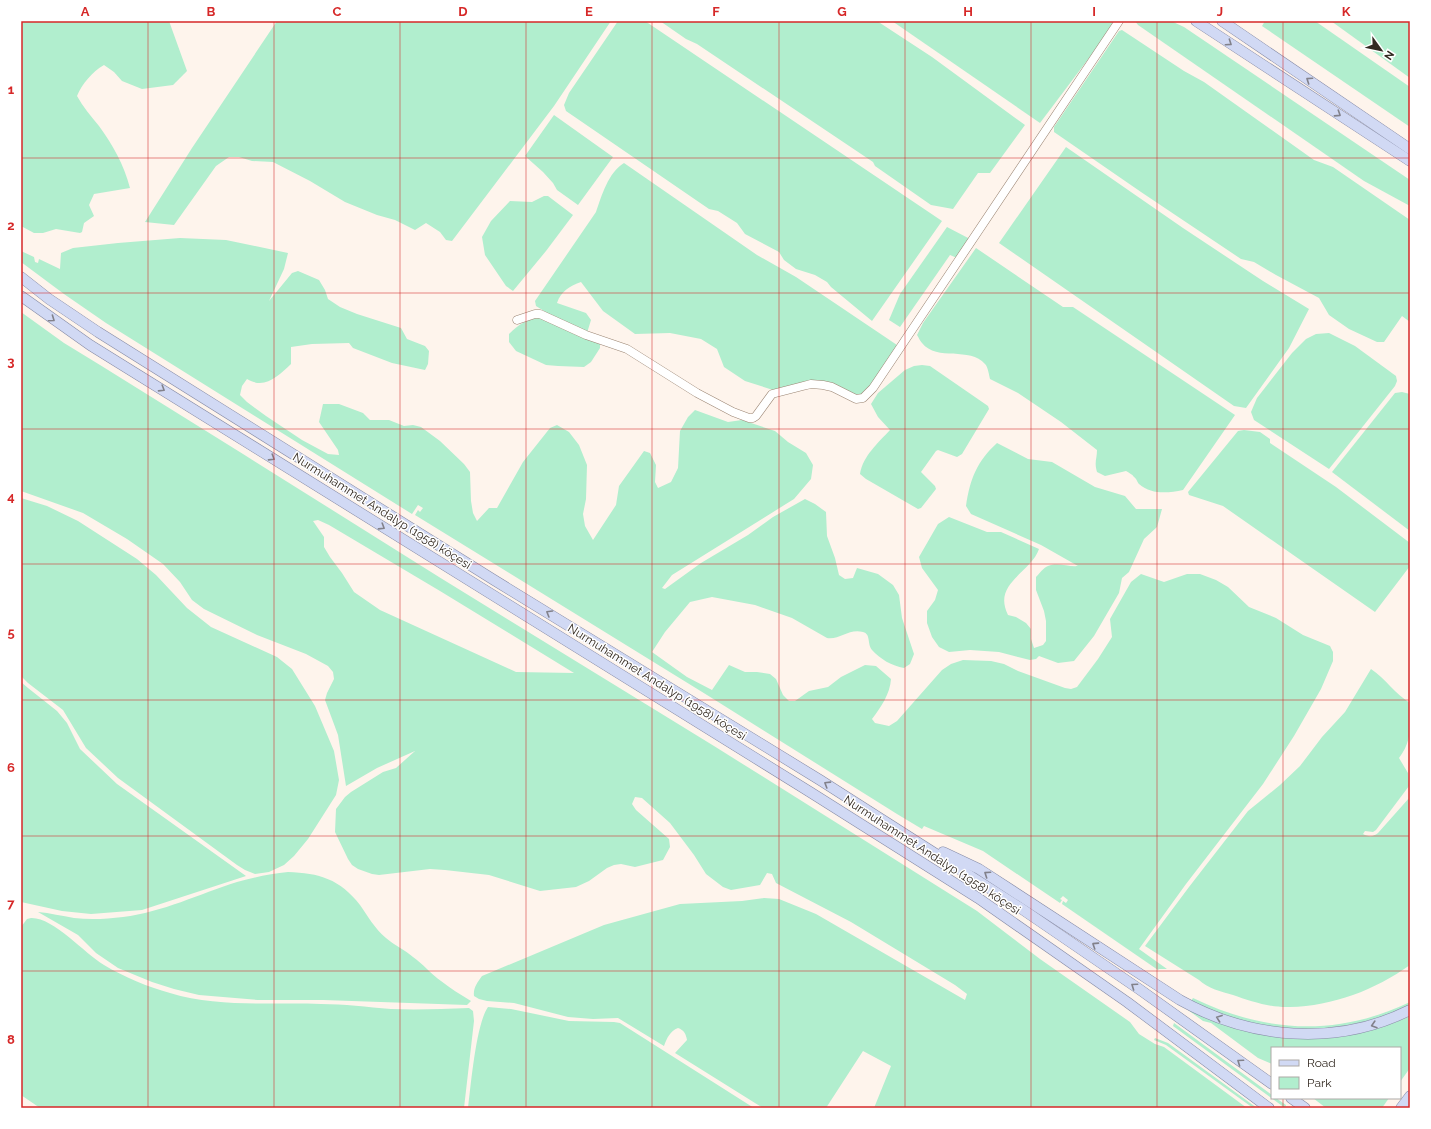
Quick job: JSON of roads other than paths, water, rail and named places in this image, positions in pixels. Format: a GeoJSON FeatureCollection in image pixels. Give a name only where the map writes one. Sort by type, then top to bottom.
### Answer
{"type":"FeatureCollection","features":[{"type":"Feature","properties":{"kind":"main road"},"geometry":{"type":"LineString","coordinates":[[1196,21],[1410,161]]}},
{"type":"Feature","properties":{"kind":"main road"},"geometry":{"type":"LineString","coordinates":[[1222,21],[1410,149]]}},
{"type":"Feature","properties":{"kind":"main road","name":"Nurmuhammet Andalyp (1958) köçesi"},"geometry":{"type":"LineString","coordinates":[[21,277],[49,299],[98,332],[488,576],[820,780],[1019,907],[1271,1083]]}},
{"type":"Feature","properties":{"kind":"main road","name":"Nurmuhammet Andalyp (1958) köçesi"},"geometry":{"type":"LineString","coordinates":[[21,296],[90,345],[978,898],[1127,1002],[1269,1108]]}},
{"type":"Feature","properties":{"kind":"main road"},"geometry":{"type":"LineString","coordinates":[[910,837],[979,869],[1180,1000],[1226,1021],[1274,1033],[1320,1034],[1370,1026],[1397,1017],[1410,1010]]}},
{"type":"Feature","properties":{"kind":"main road"},"geometry":{"type":"LineString","coordinates":[[1401,1108],[1410,1096]]}},
{"type":"Feature","properties":{"kind":"main road"},"geometry":{"type":"LineString","coordinates":[[1292,1099],[1305,1108]]}},
{"type":"Feature","properties":{"kind":"street"},"geometry":{"type":"LineString","coordinates":[[517,320],[535,314],[540,314],[586,335],[620,346],[634,353],[697,393],[733,412],[749,418],[756,416],[772,394],[811,384],[832,387],[856,399],[863,398],[873,388],[1119,21]]}}]}
